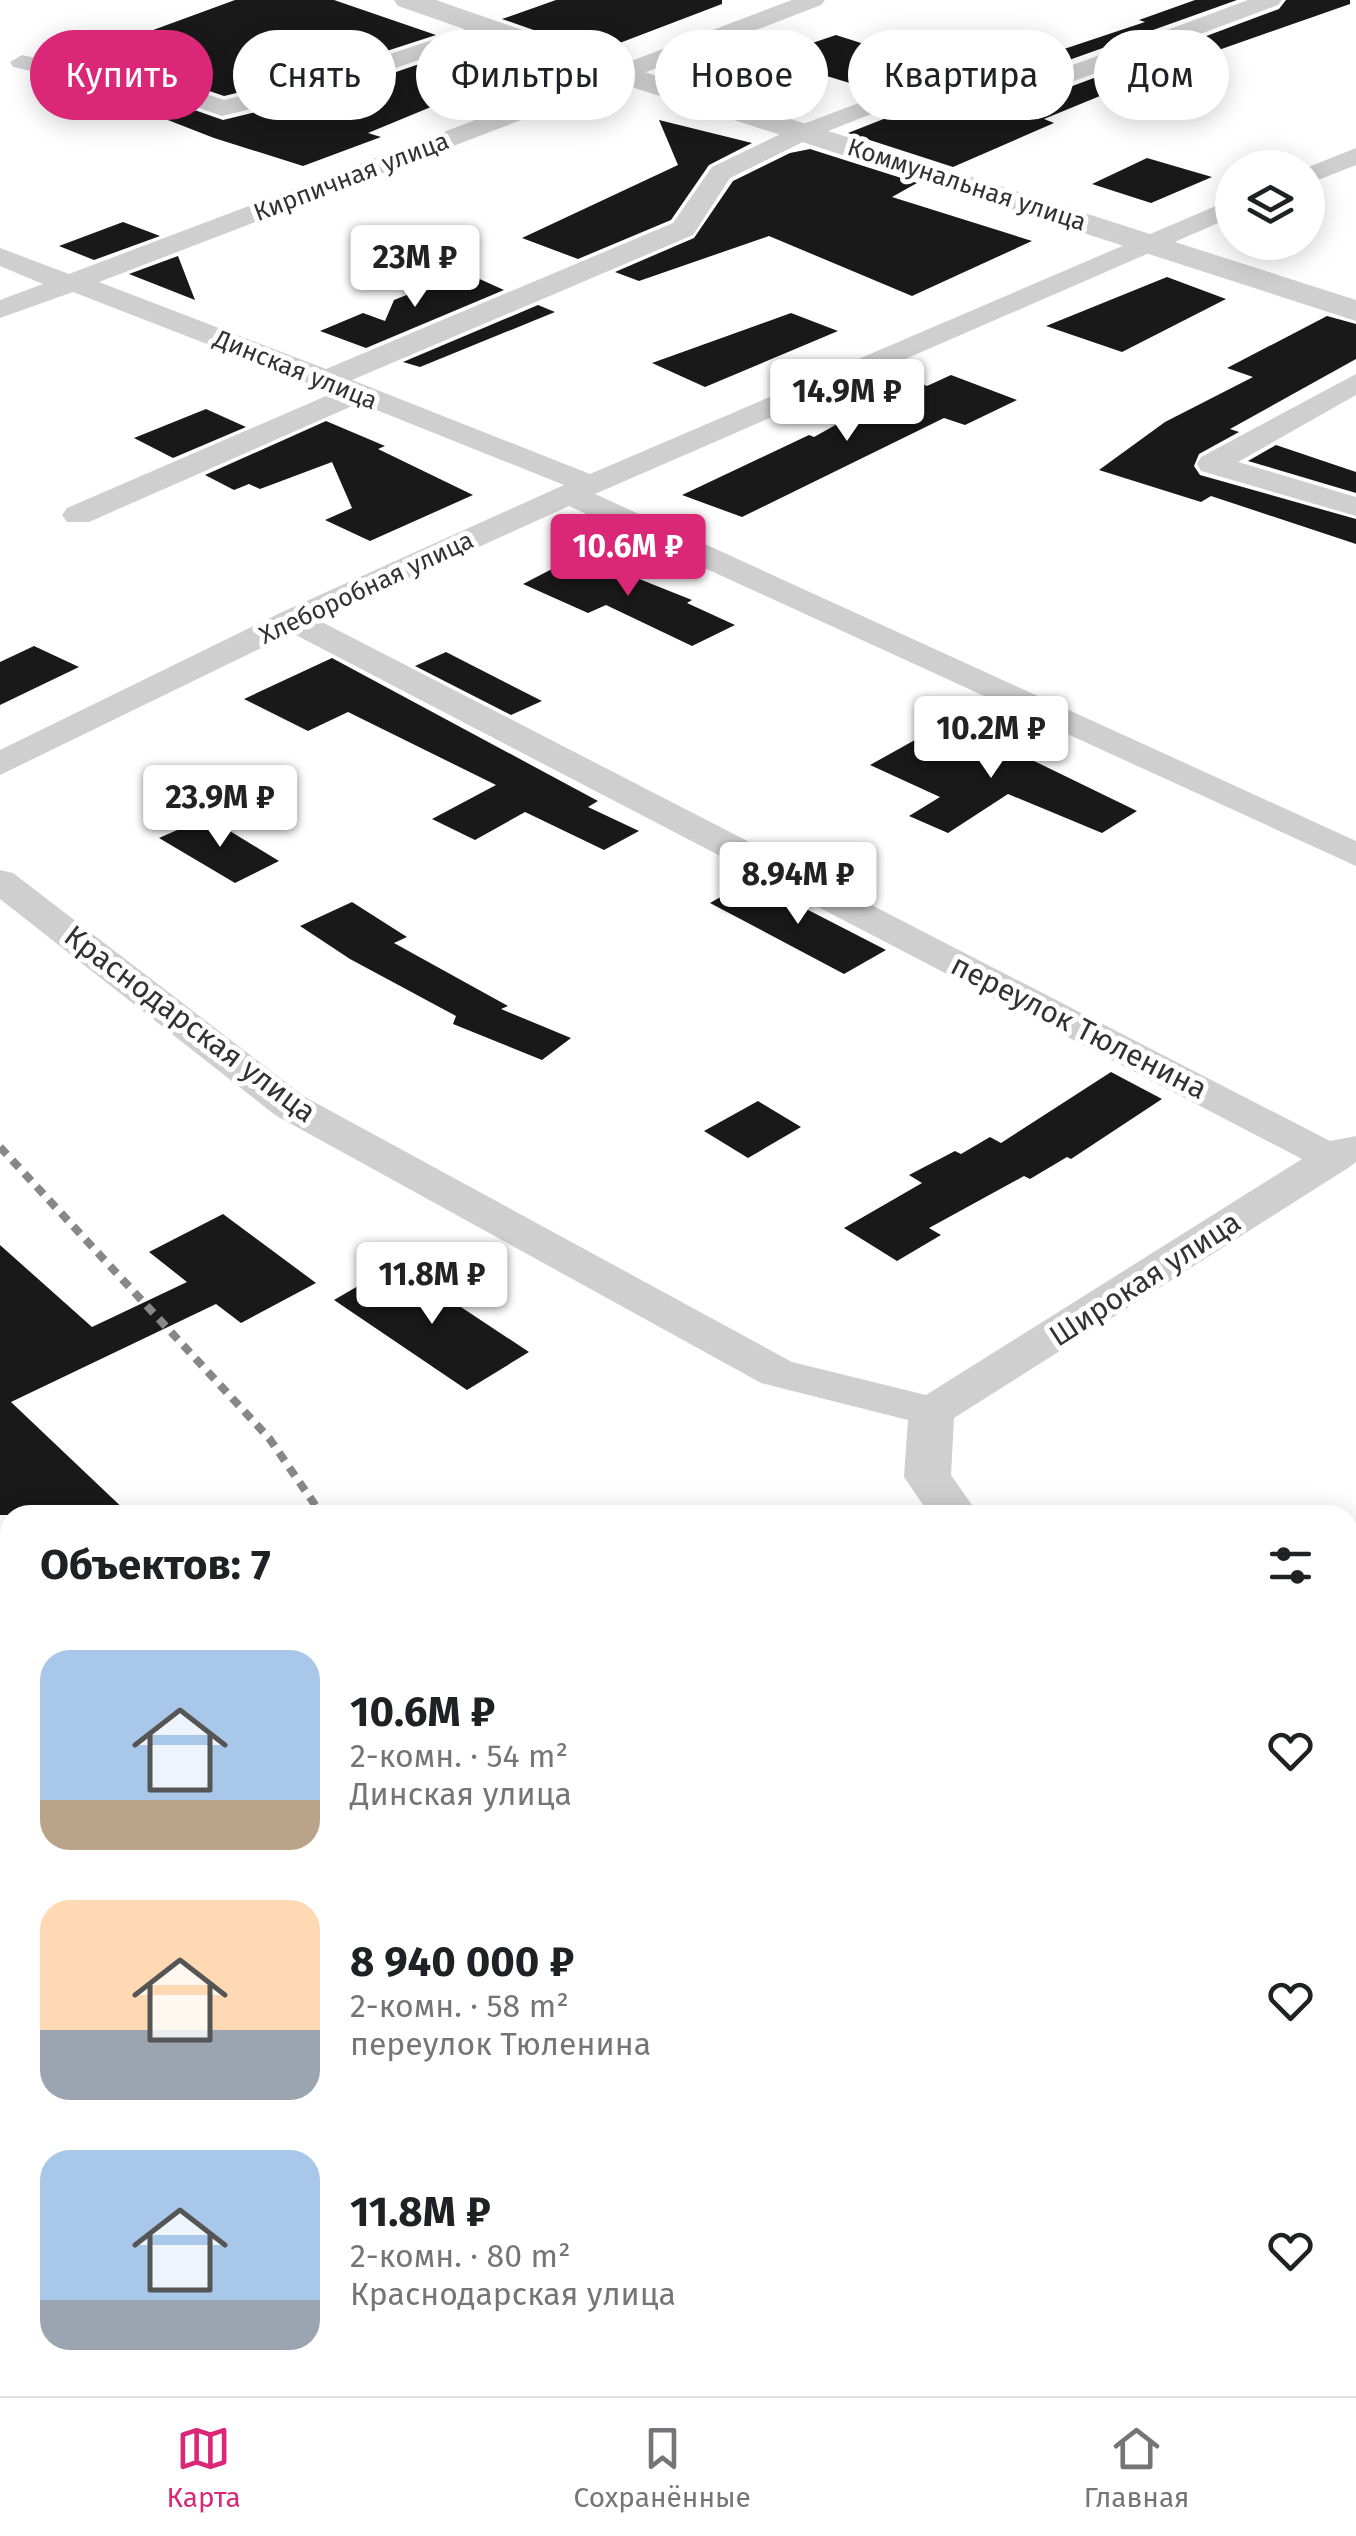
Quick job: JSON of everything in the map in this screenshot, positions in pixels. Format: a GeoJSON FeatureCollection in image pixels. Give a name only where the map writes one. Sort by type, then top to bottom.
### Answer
{"type":"FeatureCollection","features":[{"type":"Feature","properties":{"kind":"street","name":"Коммунальная улица"},"geometry":{"type":"LineString","coordinates":[[408,0],[490,30]]}},
{"type":"Feature","properties":{"kind":"street","name":"Кирпичная улица"},"geometry":{"type":"LineString","coordinates":[[635,68],[813,0]]}},
{"type":"Feature","properties":{"kind":"street"},"geometry":{"type":"LineString","coordinates":[[324,380],[683,229],[722,173],[804,132],[891,98],[992,99],[1033,88],[1270,0]]}},
{"type":"Feature","properties":{"kind":"street"},"geometry":{"type":"LineString","coordinates":[[22,62],[45,67],[104,66],[222,108],[331,82],[487,29]]}},
{"type":"Feature","properties":{"kind":"street","name":"Коммунальная улица"},"geometry":{"type":"LineString","coordinates":[[635,79],[1356,312]]}},
{"type":"Feature","properties":{"kind":"street","name":"Кирпичная улица"},"geometry":{"type":"LineString","coordinates":[[0,310],[498,120]]}},
{"type":"Feature","properties":{"kind":"street"},"geometry":{"type":"LineString","coordinates":[[1325,169],[1355,157]]}},
{"type":"Feature","properties":{"kind":"street","name":"Хлеборобная улица"},"geometry":{"type":"LineString","coordinates":[[0,764],[292,620],[580,490],[1215,214]]}},
{"type":"Feature","properties":{"kind":"street","name":"Динская улица"},"geometry":{"type":"LineString","coordinates":[[0,256],[38,274],[108,293],[324,380],[580,490],[1356,854]]}},
{"type":"Feature","properties":{"kind":"street"},"geometry":{"type":"LineString","coordinates":[[1356,383],[1212,464],[1356,507]]}},
{"type":"Feature","properties":{"kind":"street"},"geometry":{"type":"LineString","coordinates":[[78,515],[355,394]]}},
{"type":"Feature","properties":{"kind":"street","name":"переулок Тюленина"},"geometry":{"type":"LineString","coordinates":[[292,620],[1344,1151]]}},
{"type":"Feature","properties":{"kind":"street","name":"Краснодарская улица"},"geometry":{"type":"LineString","coordinates":[[0,881],[290,1106],[778,1373],[932,1411]]}},
{"type":"Feature","properties":{"kind":"street","name":"Широкая улица"},"geometry":{"type":"LineString","coordinates":[[932,1411],[1344,1151]]}},
{"type":"Feature","properties":{"kind":"street"},"geometry":{"type":"LineString","coordinates":[[932,1411],[927,1478],[947,1505]]}},
{"type":"Feature","properties":{"kind":"building"},"geometry":{"type":"Polygon","coordinates":[[[235,0],[334,0],[421,30],[416,30],[416,41],[396,48],[396,30],[233,30],[233,94],[224,96],[213,92],[213,30],[153,30],[235,0]]]}},
{"type":"Feature","properties":{"kind":"building"},"geometry":{"type":"Polygon","coordinates":[[[556,0],[722,0],[722,4],[635,37],[635,30],[533,30],[502,19],[556,0]]]}},
{"type":"Feature","properties":{"kind":"building"},"geometry":{"type":"Polygon","coordinates":[[[1195,0],[1237,0],[1153,30],[1121,30],[1145,22],[1139,20],[1195,0]]]}},
{"type":"Feature","properties":{"kind":"building"},"geometry":{"type":"Polygon","coordinates":[[[1286,0],[1350,0],[1350,4],[1229,46],[1229,30],[1223,30],[1279,9],[1286,0]]]}},
{"type":"Feature","properties":{"kind":"building"},"geometry":{"type":"Polygon","coordinates":[[[836,35],[848,39],[848,83],[828,76],[828,38],[836,35]]]}},
{"type":"Feature","properties":{"kind":"building"},"geometry":{"type":"Polygon","coordinates":[[[1094,39],[1094,51],[1074,58],[1074,46],[1094,39]]]}},
{"type":"Feature","properties":{"kind":"building"},"geometry":{"type":"Polygon","coordinates":[[[416,65],[416,113],[368,133],[381,137],[303,166],[168,120],[213,120],[213,117],[223,120],[396,120],[396,72],[416,65]]]}},
{"type":"Feature","properties":{"kind":"building"},"geometry":{"type":"Polygon","coordinates":[[[1094,78],[1094,98],[1074,107],[1074,85],[1094,78]]]}},
{"type":"Feature","properties":{"kind":"building"},"geometry":{"type":"Polygon","coordinates":[[[659,120],[752,143],[709,165],[671,220],[578,259],[522,238],[678,165],[659,120]]]}},
{"type":"Feature","properties":{"kind":"building"},"geometry":{"type":"Polygon","coordinates":[[[881,120],[1054,123],[953,167],[848,133],[881,120]]]}},
{"type":"Feature","properties":{"kind":"building"},"geometry":{"type":"Polygon","coordinates":[[[810,149],[917,183],[892,197],[1032,241],[912,296],[769,236],[639,281],[615,272],[694,238],[733,181],[790,153],[810,149]]]}},
{"type":"Feature","properties":{"kind":"building"},"geometry":{"type":"Polygon","coordinates":[[[1147,158],[1212,177],[1151,203],[1092,184],[1147,158]]]}},
{"type":"Feature","properties":{"kind":"building"},"geometry":{"type":"Polygon","coordinates":[[[123,222],[160,236],[94,260],[59,246],[123,222]]]}},
{"type":"Feature","properties":{"kind":"building"},"geometry":{"type":"Polygon","coordinates":[[[178,256],[195,300],[129,274],[178,256]]]}},
{"type":"Feature","properties":{"kind":"building"},"geometry":{"type":"Polygon","coordinates":[[[464,272],[504,290],[366,348],[320,331],[363,313],[385,321],[394,300],[464,272]]]}},
{"type":"Feature","properties":{"kind":"building"},"geometry":{"type":"Polygon","coordinates":[[[1167,277],[1226,299],[1122,352],[1046,326],[1167,277]]]}},
{"type":"Feature","properties":{"kind":"building"},"geometry":{"type":"Polygon","coordinates":[[[538,305],[555,312],[420,367],[403,362],[538,305]]]}},
{"type":"Feature","properties":{"kind":"building"},"geometry":{"type":"Polygon","coordinates":[[[791,313],[838,331],[705,387],[652,363],[791,313]]]}},
{"type":"Feature","properties":{"kind":"building"},"geometry":{"type":"Polygon","coordinates":[[[1327,316],[1356,324],[1356,359],[1230,429],[1239,432],[1199,454],[1194,466],[1200,475],[1356,519],[1356,544],[1211,496],[1201,502],[1099,470],[1165,422],[1253,377],[1227,368],[1327,316]]]}},
{"type":"Feature","properties":{"kind":"building"},"geometry":{"type":"Polygon","coordinates":[[[951,375],[1017,400],[965,425],[944,418],[742,517],[682,495],[809,435],[814,437],[864,409],[870,411],[922,384],[927,386],[951,375]]]}},
{"type":"Feature","properties":{"kind":"building"},"geometry":{"type":"Polygon","coordinates":[[[206,409],[246,427],[173,458],[134,438],[206,409]]]}},
{"type":"Feature","properties":{"kind":"building"},"geometry":{"type":"Polygon","coordinates":[[[326,421],[385,446],[378,449],[473,495],[370,541],[325,520],[352,508],[332,462],[260,489],[249,484],[234,490],[205,475],[326,421]]]}},
{"type":"Feature","properties":{"kind":"building"},"geometry":{"type":"Polygon","coordinates":[[[1276,445],[1356,472],[1356,493],[1248,461],[1276,445]]]}},
{"type":"Feature","properties":{"kind":"building"},"geometry":{"type":"Polygon","coordinates":[[[579,555],[692,600],[687,603],[735,625],[692,646],[606,605],[588,613],[523,584],[579,555]]]}},
{"type":"Feature","properties":{"kind":"building"},"geometry":{"type":"Polygon","coordinates":[[[34,646],[79,667],[0,705],[0,662],[34,646]]]}},
{"type":"Feature","properties":{"kind":"building"},"geometry":{"type":"Polygon","coordinates":[[[446,652],[542,701],[511,715],[415,666],[446,652]]]}},
{"type":"Feature","properties":{"kind":"building"},"geometry":{"type":"Polygon","coordinates":[[[332,658],[598,801],[588,807],[639,831],[604,850],[525,812],[475,840],[432,819],[496,785],[348,712],[308,731],[244,699],[332,658]]]}},
{"type":"Feature","properties":{"kind":"building"},"geometry":{"type":"Polygon","coordinates":[[[949,721],[1137,811],[1102,833],[1008,794],[948,833],[909,816],[940,797],[870,765],[949,721]]]}},
{"type":"Feature","properties":{"kind":"building"},"geometry":{"type":"Polygon","coordinates":[[[207,817],[279,861],[235,883],[159,838],[207,817]]]}},
{"type":"Feature","properties":{"kind":"building"},"geometry":{"type":"Polygon","coordinates":[[[750,880],[886,950],[844,974],[710,903],[750,880]]]}},
{"type":"Feature","properties":{"kind":"building"},"geometry":{"type":"Polygon","coordinates":[[[352,902],[407,937],[394,943],[508,1006],[501,1009],[571,1038],[542,1060],[453,1024],[456,1016],[350,959],[300,926],[352,902]]]}},
{"type":"Feature","properties":{"kind":"building"},"geometry":{"type":"Polygon","coordinates":[[[1111,1072],[1162,1099],[1071,1159],[1067,1157],[1030,1179],[1024,1176],[929,1228],[941,1235],[897,1261],[844,1228],[922,1183],[909,1175],[955,1151],[961,1154],[990,1137],[1001,1143],[1111,1072]]]}},
{"type":"Feature","properties":{"kind":"building"},"geometry":{"type":"Polygon","coordinates":[[[758,1101],[801,1127],[748,1158],[704,1131],[758,1101]]]}},
{"type":"Feature","properties":{"kind":"building"},"geometry":{"type":"Polygon","coordinates":[[[223,1214],[316,1283],[241,1323],[216,1304],[11,1402],[119,1505],[0,1505],[0,1245],[92,1327],[187,1282],[149,1252],[223,1214]]]}},
{"type":"Feature","properties":{"kind":"building"},"geometry":{"type":"Polygon","coordinates":[[[396,1264],[529,1352],[467,1390],[334,1300],[396,1264]]]}},
{"type":"Feature","properties":{"kind":"railway"},"geometry":{"type":"LineString","coordinates":[[0,1147],[269,1438],[315,1505]]}}]}
